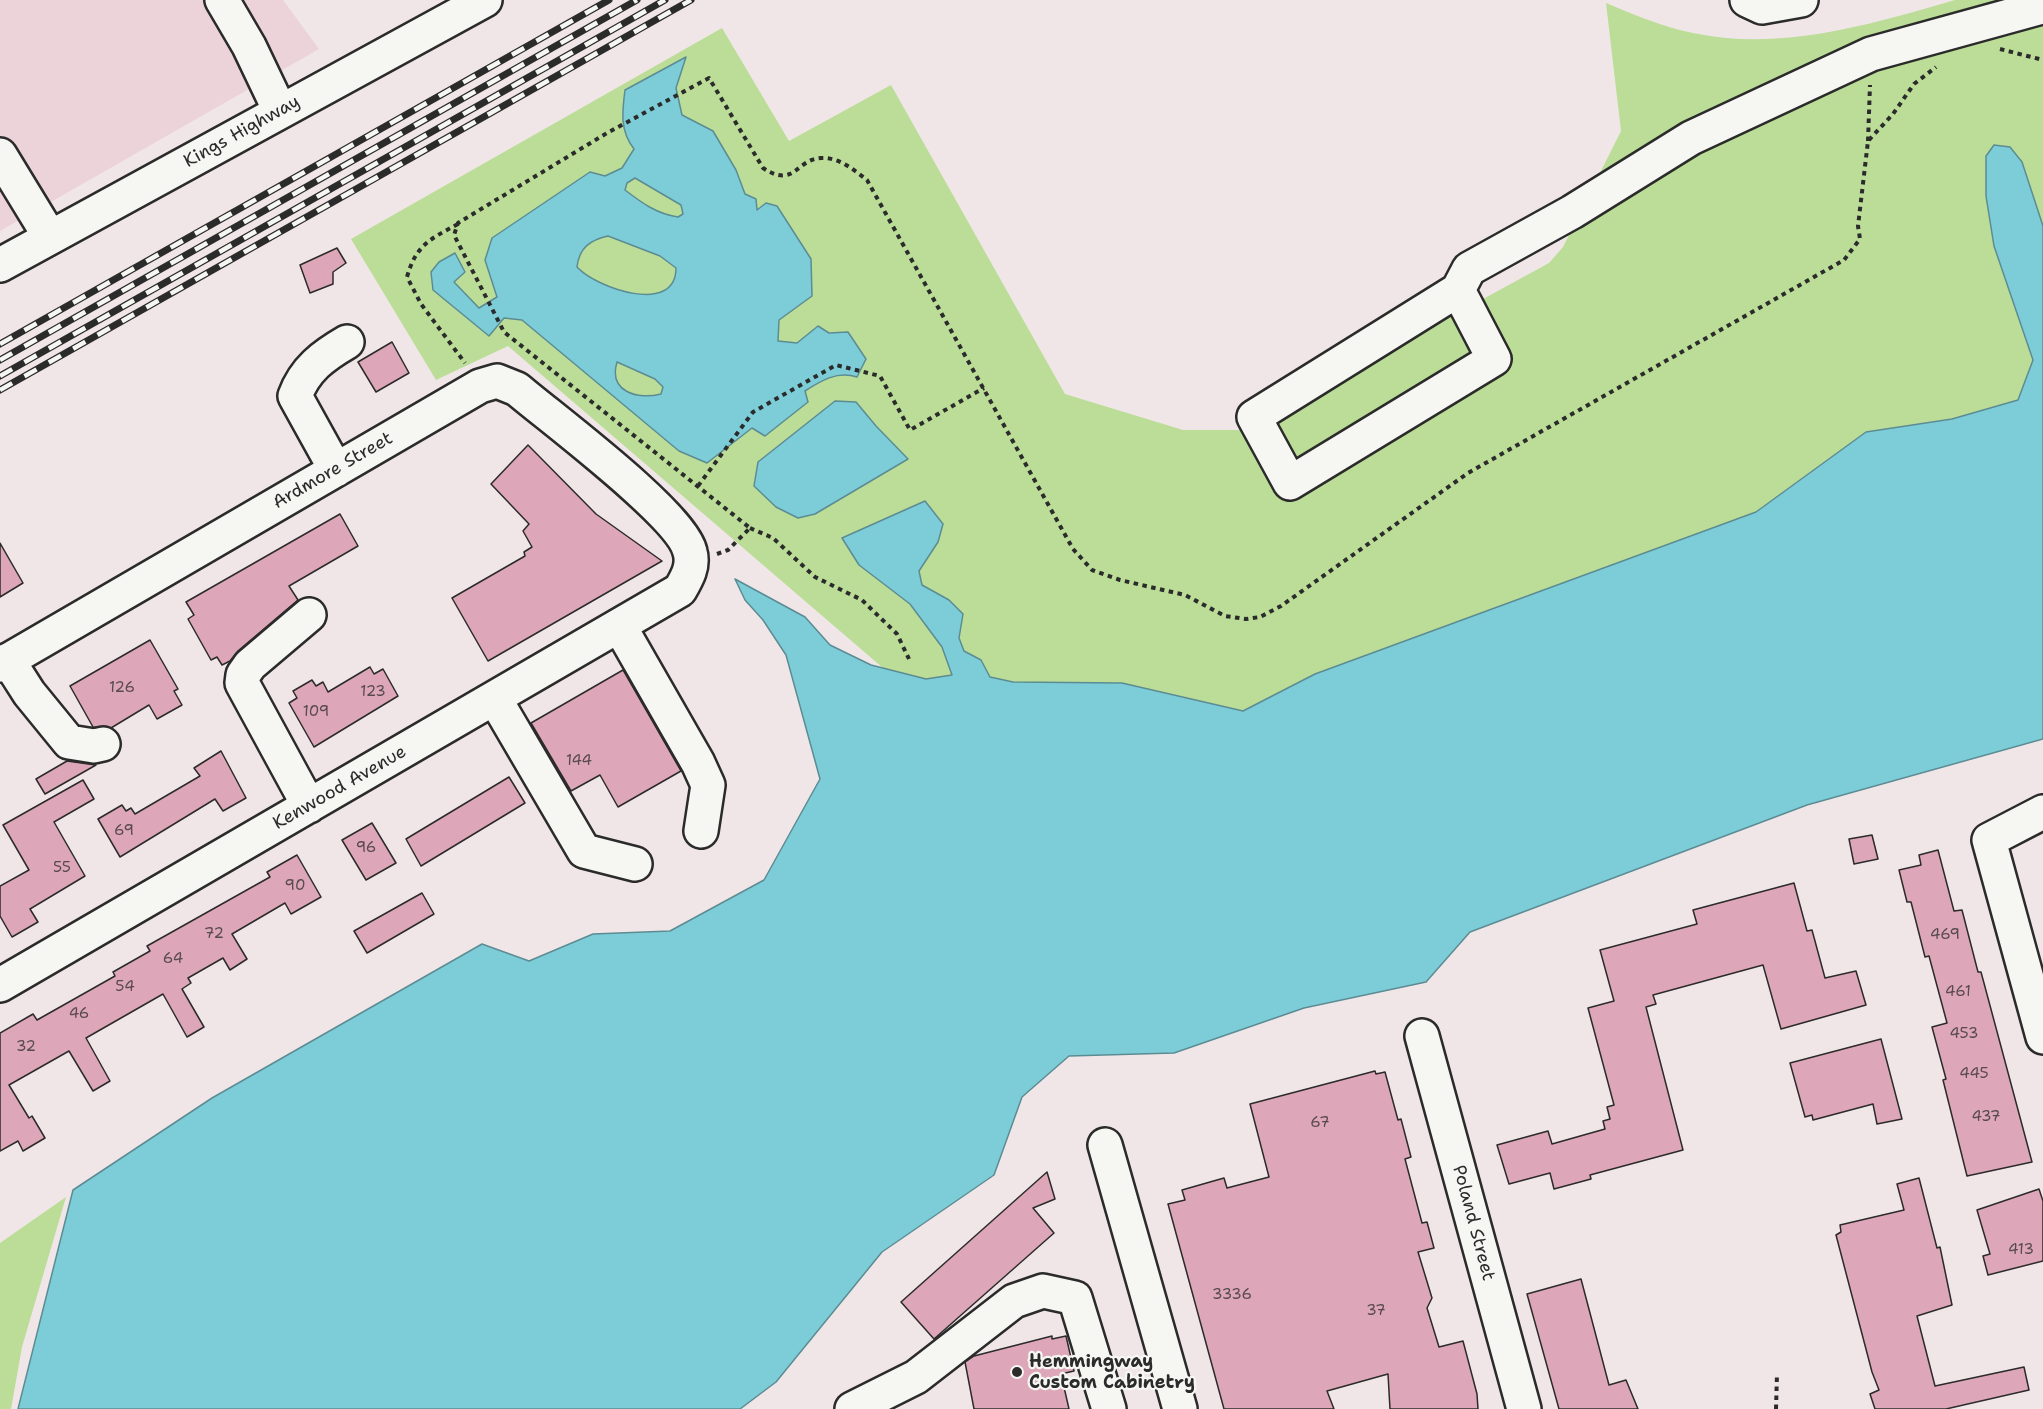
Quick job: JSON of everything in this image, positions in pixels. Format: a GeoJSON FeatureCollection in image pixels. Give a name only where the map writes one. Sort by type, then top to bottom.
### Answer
{"type":"FeatureCollection","features":[{"type":"Feature","properties":{"kind":"street"},"geometry":{"type":"LineString","coordinates":[[222,0],[249,46],[280,111]]}},
{"type":"Feature","properties":{"kind":"street","name":"Kings Highway"},"geometry":{"type":"LineString","coordinates":[[0,265],[485,0]]}},
{"type":"Feature","properties":{"kind":"street"},"geometry":{"type":"LineString","coordinates":[[1747,0],[1762,7],[1801,0]]}},
{"type":"Feature","properties":{"kind":"street"},"geometry":{"type":"LineString","coordinates":[[1458,290],[1494,359],[1290,483],[1254,417],[1458,290],[1469,269],[1572,212],[1691,138],[1871,54],[2038,8],[2041,0]]}},
{"type":"Feature","properties":{"kind":"street"},"geometry":{"type":"LineString","coordinates":[[0,154],[50,237]]}},
{"type":"Feature","properties":{"kind":"street"},"geometry":{"type":"LineString","coordinates":[[336,470],[295,396],[300,383],[320,358],[347,342]]}},
{"type":"Feature","properties":{"kind":"street","name":"Ardmore Street"},"geometry":{"type":"LineString","coordinates":[[4,662],[480,386],[497,381],[517,389],[652,501],[683,536],[690,550],[686,577]]}},
{"type":"Feature","properties":{"kind":"street","name":"Kenwood Avenue"},"geometry":{"type":"LineString","coordinates":[[0,985],[620,627],[686,577]]}},
{"type":"Feature","properties":{"kind":"street"},"geometry":{"type":"LineString","coordinates":[[309,615],[250,665],[243,675],[242,683],[309,806]]}},
{"type":"Feature","properties":{"kind":"street"},"geometry":{"type":"LineString","coordinates":[[620,627],[698,763],[708,785],[701,831]]}},
{"type":"Feature","properties":{"kind":"street"},"geometry":{"type":"LineString","coordinates":[[4,662],[69,742],[94,746],[103,744]]}},
{"type":"Feature","properties":{"kind":"street"},"geometry":{"type":"LineString","coordinates":[[495,699],[584,851],[635,864]]}},
{"type":"Feature","properties":{"kind":"street"},"geometry":{"type":"LineString","coordinates":[[2043,812],[1989,840],[2043,1037]]}},
{"type":"Feature","properties":{"kind":"street","name":"Poland Street"},"geometry":{"type":"LineString","coordinates":[[1422,1036],[1524,1409]]}},
{"type":"Feature","properties":{"kind":"street"},"geometry":{"type":"LineString","coordinates":[[1105,1145],[1180,1409]]}},
{"type":"Feature","properties":{"kind":"street"},"geometry":{"type":"LineString","coordinates":[[852,1409],[916,1377],[1014,1301],[1043,1291],[1075,1298],[1109,1409]]}},
{"type":"Feature","properties":{"kind":"path"},"geometry":{"type":"LineString","coordinates":[[1868,141],[1871,54]]}},
{"type":"Feature","properties":{"kind":"path"},"geometry":{"type":"LineString","coordinates":[[480,386],[421,304],[407,277],[412,261],[425,241],[606,133],[710,78]]}},
{"type":"Feature","properties":{"kind":"path"},"geometry":{"type":"LineString","coordinates":[[458,223],[454,235],[504,332],[750,528],[773,538],[815,577],[862,600],[897,634],[909,659]]}},
{"type":"Feature","properties":{"kind":"path"},"geometry":{"type":"LineString","coordinates":[[699,486],[753,412],[836,365],[880,376],[910,430],[984,388]]}},
{"type":"Feature","properties":{"kind":"path"},"geometry":{"type":"LineString","coordinates":[[686,577],[728,550],[750,528]]}},
{"type":"Feature","properties":{"kind":"path"},"geometry":{"type":"LineString","coordinates":[[1776,1409],[1777,1373]]}},
{"type":"Feature","properties":{"kind":"shaded area"},"geometry":{"type":"Polygon","coordinates":[[[0,0],[283,0],[319,49],[0,231],[0,0]]]}},
{"type":"Feature","properties":{"kind":"green space"},"geometry":{"type":"Polygon","coordinates":[[[1955,0],[2043,0],[2043,546],[1282,764],[968,741],[508,346],[436,380],[351,239],[722,28],[789,141],[891,85],[1065,394],[1183,430],[1243,430],[1549,263],[1563,247],[1621,131],[1606,3],[1649,20],[1693,33],[1726,38],[1759,39],[1826,33],[1955,0]]]}},
{"type":"Feature","properties":{"kind":"green space"},"geometry":{"type":"Polygon","coordinates":[[[66,1197],[22,1347],[11,1409],[0,1409],[0,1243],[66,1197]]]}},
{"type":"Feature","properties":{"kind":"water"},"geometry":{"type":"Polygon","coordinates":[[[686,57],[676,88],[682,115],[713,131],[736,170],[745,194],[756,199],[757,210],[766,203],[777,206],[811,259],[812,296],[779,320],[778,341],[797,343],[818,326],[829,333],[848,332],[866,359],[857,377],[836,376],[817,383],[805,391],[808,402],[765,436],[752,428],[707,463],[679,451],[522,320],[504,318],[489,336],[433,290],[431,272],[439,262],[455,253],[465,272],[454,282],[479,308],[497,297],[485,260],[492,238],[590,172],[605,176],[622,168],[634,149],[624,128],[625,90],[686,57]],[[635,178],[627,183],[625,190],[631,195],[663,213],[678,217],[683,214],[681,205],[635,178]],[[608,236],[587,246],[580,255],[577,267],[587,275],[600,283],[634,293],[650,294],[663,291],[673,283],[676,268],[660,256],[608,236]],[[617,362],[615,372],[621,387],[627,392],[643,396],[661,394],[663,387],[655,379],[617,362]]]}},
{"type":"Feature","properties":{"kind":"water"},"geometry":{"type":"Polygon","coordinates":[[[1994,145],[2010,147],[2022,162],[2043,226],[2043,739],[1807,805],[1470,932],[1426,982],[1304,1008],[1174,1053],[1069,1056],[1022,1097],[994,1175],[882,1252],[776,1382],[740,1409],[18,1409],[73,1190],[212,1098],[482,944],[529,961],[593,934],[670,931],[764,880],[820,779],[786,655],[763,620],[745,600],[735,579],[805,617],[830,645],[871,665],[926,679],[952,675],[942,647],[910,604],[859,565],[842,538],[925,501],[943,524],[938,542],[919,571],[922,585],[949,600],[963,614],[959,638],[964,651],[981,660],[990,677],[1013,682],[1122,683],[1243,711],[1315,674],[1756,512],[1866,432],[1952,419],[2018,400],[2033,360],[1994,246],[1986,196],[1986,156],[1994,145]]]}},
{"type":"Feature","properties":{"kind":"water"},"geometry":{"type":"Polygon","coordinates":[[[835,401],[856,402],[908,459],[815,514],[798,518],[776,507],[754,486],[758,462],[835,401]]]}},
{"type":"Feature","properties":{"kind":"building"},"geometry":{"type":"Polygon","coordinates":[[[337,248],[346,263],[333,272],[333,284],[310,293],[300,265],[337,248]]]}},
{"type":"Feature","properties":{"kind":"building"},"geometry":{"type":"Polygon","coordinates":[[[392,342],[409,373],[376,392],[358,362],[392,342]]]}},
{"type":"Feature","properties":{"kind":"building"},"geometry":{"type":"Polygon","coordinates":[[[528,445],[596,514],[662,561],[488,661],[452,598],[525,556],[524,552],[532,547],[523,531],[529,524],[491,484],[528,445]]]}},
{"type":"Feature","properties":{"kind":"building"},"geometry":{"type":"Polygon","coordinates":[[[340,514],[358,546],[289,586],[298,600],[238,651],[230,661],[222,665],[217,657],[211,660],[188,619],[194,615],[186,602],[340,514]]]}},
{"type":"Feature","properties":{"kind":"building"},"geometry":{"type":"Polygon","coordinates":[[[0,543],[23,583],[0,597],[0,543]]]}},
{"type":"Feature","properties":{"kind":"building"},"geometry":{"type":"Polygon","coordinates":[[[150,640],[178,689],[174,691],[182,705],[157,719],[149,705],[111,728],[93,727],[70,686],[150,640]]]}},
{"type":"Feature","properties":{"kind":"building"},"geometry":{"type":"Polygon","coordinates":[[[370,667],[374,674],[383,669],[398,696],[314,747],[289,703],[297,698],[293,691],[312,680],[316,686],[323,682],[328,692],[370,667]]]}},
{"type":"Feature","properties":{"kind":"building"},"geometry":{"type":"Polygon","coordinates":[[[623,670],[681,771],[618,807],[600,775],[571,791],[531,723],[623,670]]]}},
{"type":"Feature","properties":{"kind":"building"},"geometry":{"type":"Polygon","coordinates":[[[221,751],[246,798],[223,811],[215,799],[120,857],[98,819],[122,805],[126,811],[131,808],[135,814],[200,776],[194,768],[221,751]]]}},
{"type":"Feature","properties":{"kind":"building"},"geometry":{"type":"Polygon","coordinates":[[[67,761],[96,765],[45,794],[36,779],[67,761]]]}},
{"type":"Feature","properties":{"kind":"building"},"geometry":{"type":"Polygon","coordinates":[[[509,777],[525,803],[421,866],[406,839],[509,777]]]}},
{"type":"Feature","properties":{"kind":"building"},"geometry":{"type":"Polygon","coordinates":[[[83,780],[94,799],[54,822],[85,876],[30,909],[38,922],[12,937],[0,916],[0,886],[29,870],[3,825],[83,780]]]}},
{"type":"Feature","properties":{"kind":"building"},"geometry":{"type":"Polygon","coordinates":[[[372,823],[396,863],[366,880],[342,840],[372,823]]]}},
{"type":"Feature","properties":{"kind":"building"},"geometry":{"type":"Polygon","coordinates":[[[1872,835],[1878,859],[1854,864],[1849,839],[1872,835]]]}},
{"type":"Feature","properties":{"kind":"building"},"geometry":{"type":"Polygon","coordinates":[[[1938,850],[1954,911],[1962,910],[1978,972],[1981,972],[2032,1162],[1967,1176],[1932,1027],[1947,1023],[1929,956],[1925,957],[1911,902],[1907,902],[1899,870],[1921,865],[1919,855],[1938,850]]]}},
{"type":"Feature","properties":{"kind":"building"},"geometry":{"type":"Polygon","coordinates":[[[297,855],[321,897],[291,914],[285,903],[232,934],[247,959],[230,970],[223,958],[188,978],[191,983],[182,989],[204,1027],[187,1037],[163,994],[86,1038],[110,1081],[93,1091],[69,1051],[9,1085],[29,1118],[32,1116],[45,1138],[23,1151],[18,1141],[0,1151],[0,1033],[33,1014],[37,1020],[115,976],[113,972],[150,951],[147,946],[270,877],[267,872],[297,855]]]}},
{"type":"Feature","properties":{"kind":"building"},"geometry":{"type":"Polygon","coordinates":[[[1794,883],[1807,931],[1812,930],[1825,978],[1856,971],[1866,1005],[1781,1029],[1763,965],[1653,995],[1656,1004],[1646,1007],[1683,1150],[1590,1175],[1591,1179],[1554,1189],[1550,1173],[1509,1184],[1497,1145],[1548,1131],[1552,1144],[1605,1129],[1603,1121],[1610,1119],[1607,1107],[1614,1105],[1588,1008],[1614,1001],[1600,950],[1697,924],[1693,910],[1794,883]]]}},
{"type":"Feature","properties":{"kind":"building"},"geometry":{"type":"Polygon","coordinates":[[[422,893],[434,914],[367,953],[354,931],[422,893]]]}},
{"type":"Feature","properties":{"kind":"building"},"geometry":{"type":"Polygon","coordinates":[[[1881,1039],[1902,1119],[1877,1124],[1873,1104],[1813,1120],[1812,1115],[1805,1117],[1790,1063],[1881,1039]]]}},
{"type":"Feature","properties":{"kind":"building"},"geometry":{"type":"Polygon","coordinates":[[[1375,1071],[1376,1074],[1385,1072],[1398,1120],[1401,1119],[1411,1157],[1405,1159],[1422,1223],[1427,1222],[1434,1248],[1418,1252],[1432,1298],[1427,1308],[1439,1347],[1463,1341],[1477,1394],[1478,1409],[1390,1409],[1388,1374],[1327,1391],[1334,1409],[1224,1409],[1168,1204],[1185,1200],[1182,1190],[1224,1178],[1227,1188],[1269,1177],[1250,1104],[1375,1071]]]}},
{"type":"Feature","properties":{"kind":"building"},"geometry":{"type":"Polygon","coordinates":[[[1047,1172],[1055,1199],[1033,1208],[1054,1233],[934,1339],[901,1302],[1047,1172]]]}},
{"type":"Feature","properties":{"kind":"building"},"geometry":{"type":"Polygon","coordinates":[[[1919,1178],[1937,1248],[1940,1247],[1952,1305],[1917,1316],[1935,1386],[2024,1367],[2029,1390],[1946,1409],[1875,1409],[1870,1394],[1879,1390],[1872,1372],[1836,1235],[1841,1232],[1840,1225],[1904,1210],[1897,1184],[1919,1178]]]}},
{"type":"Feature","properties":{"kind":"building"},"geometry":{"type":"Polygon","coordinates":[[[2039,1189],[2043,1201],[2043,1261],[1988,1275],[1983,1256],[1990,1254],[1977,1210],[2039,1189]]]}},
{"type":"Feature","properties":{"kind":"building"},"geometry":{"type":"Polygon","coordinates":[[[1581,1279],[1609,1385],[1626,1380],[1638,1409],[1559,1409],[1527,1294],[1581,1279]]]}},
{"type":"Feature","properties":{"kind":"building","name":"Hemmingway Custom Cabinetry"},"geometry":{"type":"Polygon","coordinates":[[[1052,1336],[1052,1339],[1066,1336],[1074,1371],[1061,1374],[1069,1409],[974,1409],[965,1362],[974,1356],[1052,1336]]]}},
{"type":"Feature","properties":{"kind":"railway"},"geometry":{"type":"LineString","coordinates":[[0,344],[609,0]]}},
{"type":"Feature","properties":{"kind":"railway"},"geometry":{"type":"LineString","coordinates":[[0,360],[637,0]]}},
{"type":"Feature","properties":{"kind":"railway"},"geometry":{"type":"LineString","coordinates":[[0,376],[665,0]]}},
{"type":"Feature","properties":{"kind":"railway"},"geometry":{"type":"LineString","coordinates":[[0,390],[691,0]]}},
{"type":"Feature","properties":{"kind":"place","name":"Hemmingway Custom Cabinetry"},"geometry":{"type":"Point","coordinates":[1017,1372]}}]}
